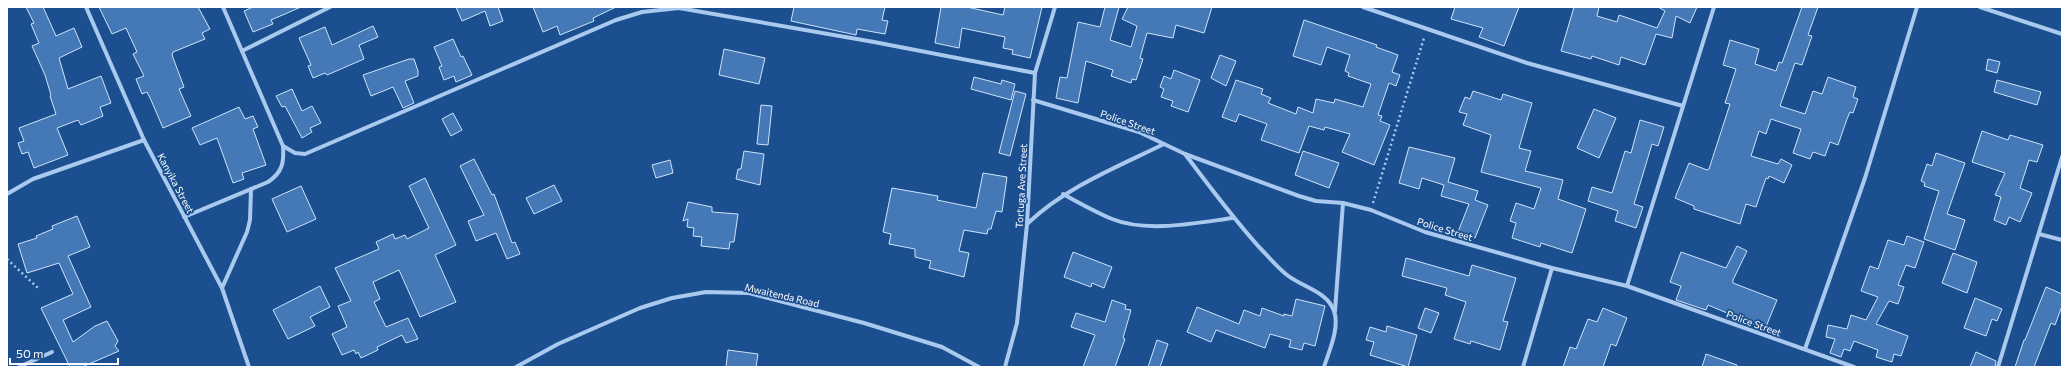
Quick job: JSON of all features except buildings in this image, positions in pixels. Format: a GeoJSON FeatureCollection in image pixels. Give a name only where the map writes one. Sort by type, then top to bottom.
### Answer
{"type":"FeatureCollection","features":[{"type":"Feature","properties":{"kind":"street","name":"Kanyika Street"},"geometry":{"type":"LineString","coordinates":[[86,7],[144,140],[222,288],[249,367]]}},
{"type":"Feature","properties":{"kind":"street"},"geometry":{"type":"LineString","coordinates":[[184,217],[272,179],[281,170],[284,163],[283,146],[223,7]]}},
{"type":"Feature","properties":{"kind":"street"},"geometry":{"type":"LineString","coordinates":[[242,52],[330,7]]}},
{"type":"Feature","properties":{"kind":"street","name":"Tortuga Ave Street"},"geometry":{"type":"LineString","coordinates":[[1005,367],[1017,323],[1027,224],[1035,73],[1055,7]]}},
{"type":"Feature","properties":{"kind":"street"},"geometry":{"type":"LineString","coordinates":[[1363,7],[1527,63],[1683,106]]}},
{"type":"Feature","properties":{"kind":"street"},"geometry":{"type":"LineString","coordinates":[[1627,286],[1714,7]]}},
{"type":"Feature","properties":{"kind":"street"},"geometry":{"type":"LineString","coordinates":[[1805,349],[1864,178],[1917,7]]}},
{"type":"Feature","properties":{"kind":"street"},"geometry":{"type":"LineString","coordinates":[[1980,7],[2062,34]]}},
{"type":"Feature","properties":{"kind":"street"},"geometry":{"type":"LineString","coordinates":[[283,146],[294,153],[305,154],[616,20],[642,12],[679,8],[874,42],[1035,73]]}},
{"type":"Feature","properties":{"kind":"street","name":"Police Street"},"geometry":{"type":"LineString","coordinates":[[1033,100],[1139,132],[1185,154],[1299,196],[1316,201],[1343,203],[1371,210],[1425,232],[1552,268],[1627,286],[1854,367]]}},
{"type":"Feature","properties":{"kind":"street"},"geometry":{"type":"LineString","coordinates":[[7,194],[33,179],[144,140]]}},
{"type":"Feature","properties":{"kind":"street"},"geometry":{"type":"LineString","coordinates":[[1027,224],[1046,206],[1062,194],[1164,144]]}},
{"type":"Feature","properties":{"kind":"street"},"geometry":{"type":"LineString","coordinates":[[1185,154],[1233,218],[1287,276],[1325,297],[1335,312]]}},
{"type":"Feature","properties":{"kind":"street"},"geometry":{"type":"LineString","coordinates":[[1998,367],[2062,157]]}},
{"type":"Feature","properties":{"kind":"street"},"geometry":{"type":"LineString","coordinates":[[222,288],[247,232],[250,220],[251,189]]}},
{"type":"Feature","properties":{"kind":"street"},"geometry":{"type":"LineString","coordinates":[[1062,194],[1112,220],[1136,225],[1175,225],[1233,218]]}},
{"type":"Feature","properties":{"kind":"street"},"geometry":{"type":"LineString","coordinates":[[1324,367],[1335,329],[1343,203]]}},
{"type":"Feature","properties":{"kind":"street"},"geometry":{"type":"LineString","coordinates":[[2039,234],[2062,240]]}},
{"type":"Feature","properties":{"kind":"street"},"geometry":{"type":"LineString","coordinates":[[1523,367],[1552,268]]}},
{"type":"Feature","properties":{"kind":"street","name":"Mwaitenda Road"},"geometry":{"type":"LineString","coordinates":[[516,367],[558,344],[640,308],[672,298],[706,292],[749,293],[864,323],[942,347],[979,367]]}},
{"type":"Feature","properties":{"kind":"street"},"geometry":{"type":"LineString","coordinates":[[19,367],[52,352]]}},
{"type":"Feature","properties":{"kind":"path"},"geometry":{"type":"LineString","coordinates":[[1371,210],[1427,29]]}},
{"type":"Feature","properties":{"kind":"path"},"geometry":{"type":"LineString","coordinates":[[7,259],[38,288]]}}]}
